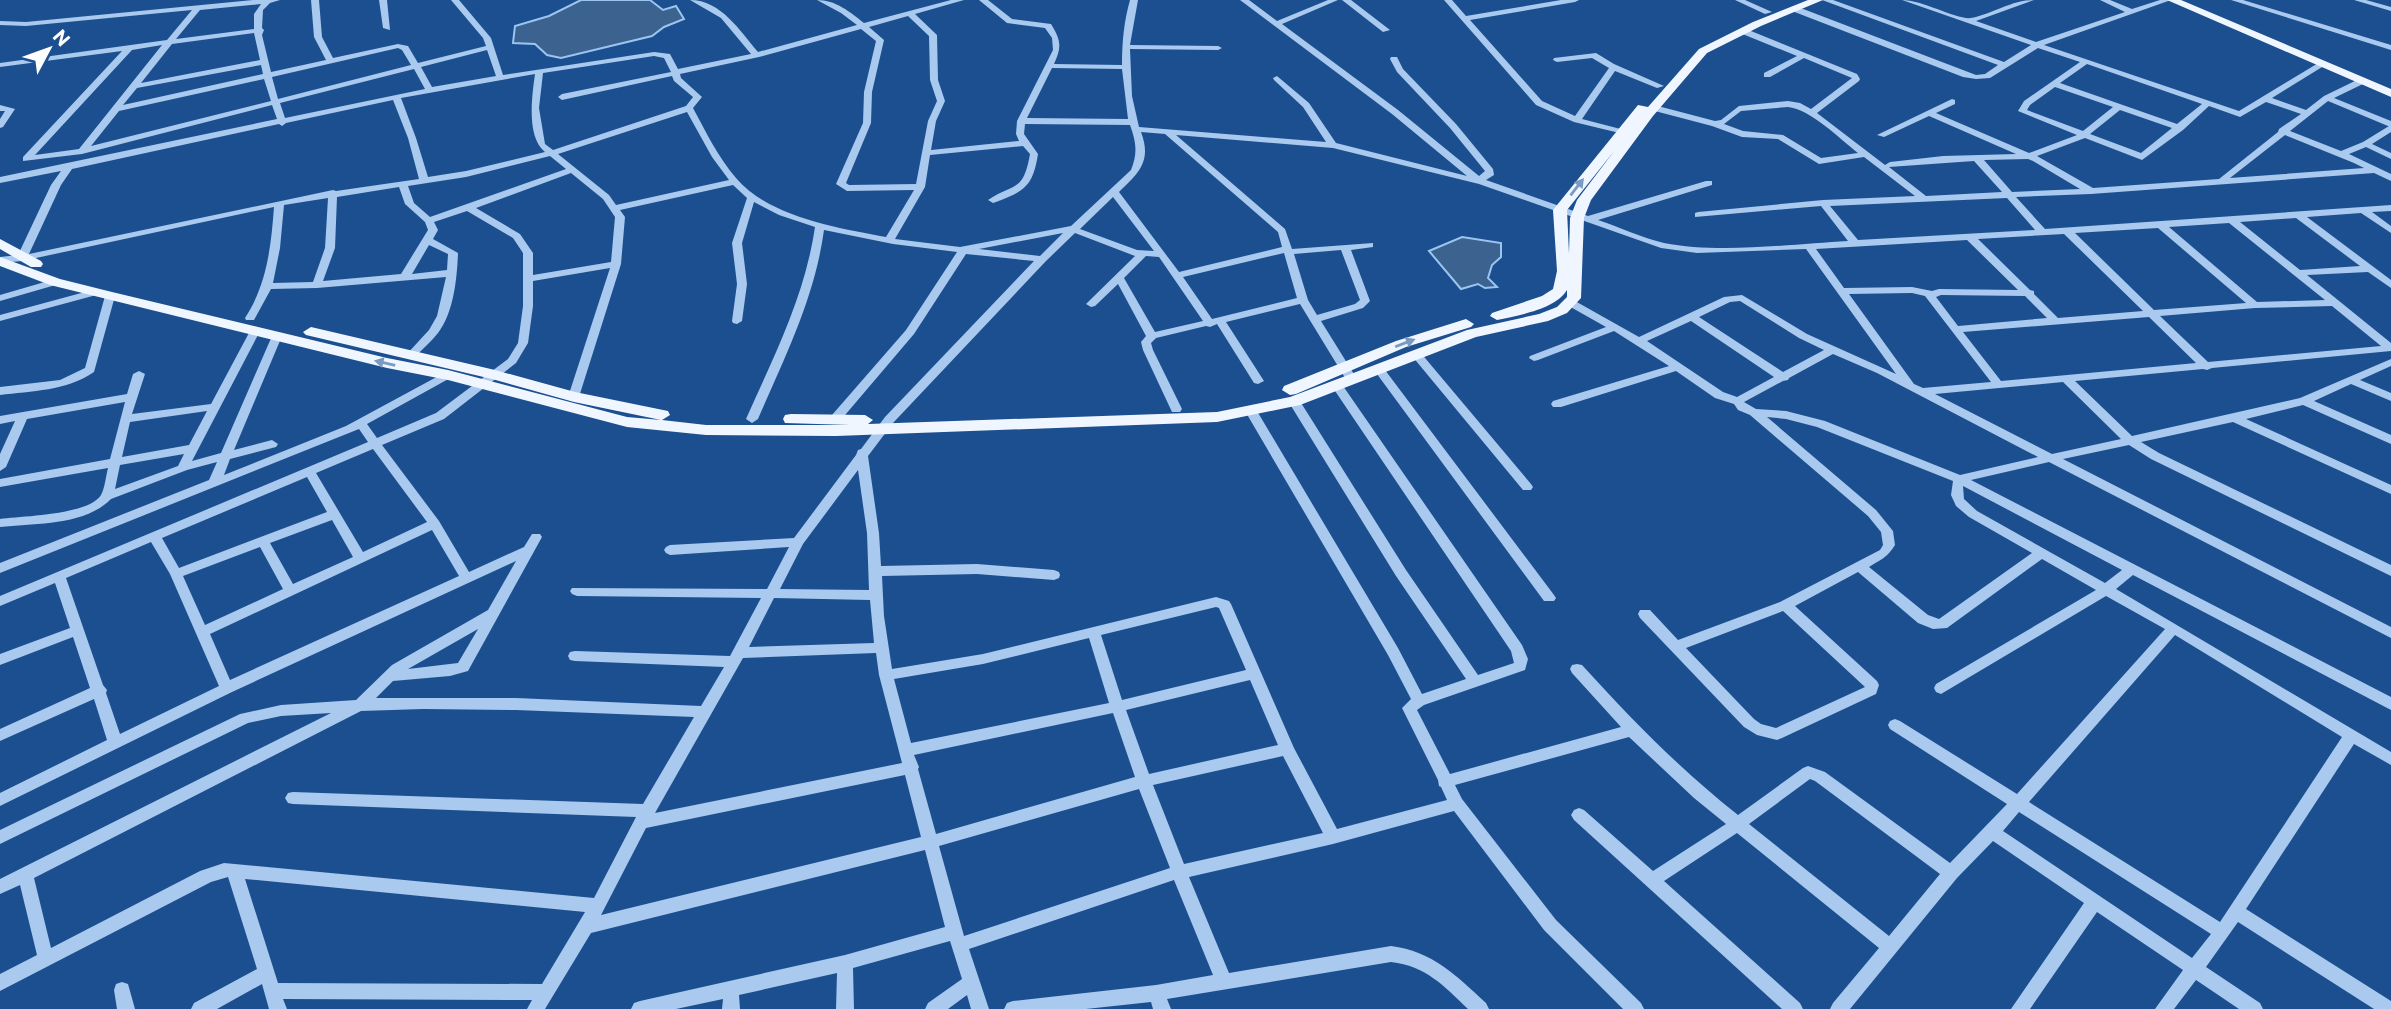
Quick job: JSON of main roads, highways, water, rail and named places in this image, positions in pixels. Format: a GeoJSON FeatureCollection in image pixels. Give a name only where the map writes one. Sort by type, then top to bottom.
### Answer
{"type":"FeatureCollection","features":[{"type":"Feature","properties":{"kind":"main road"},"geometry":{"type":"LineString","coordinates":[[0,260],[55,282],[103,294],[411,355],[574,397],[678,417],[836,418],[885,425],[1093,415],[1244,402],[1344,378],[1472,333],[1543,318],[1562,310],[1571,303],[1584,200],[1681,59],[1701,41],[1768,12],[1818,0]]}},
{"type":"Feature","properties":{"kind":"main road"},"geometry":{"type":"LineString","coordinates":[[2169,0],[2362,81],[2391,90]]}},
{"type":"Feature","properties":{"kind":"main road"},"geometry":{"type":"LineString","coordinates":[[2182,0],[2391,90]]}},
{"type":"Feature","properties":{"kind":"main road"},"geometry":{"type":"LineString","coordinates":[[0,243],[22,258],[49,270],[252,325],[277,336],[626,422],[706,430],[1178,421],[1251,411],[1294,401],[1427,335],[1555,298],[1565,280],[1559,226],[1560,210],[1703,51],[1796,5]]}},
{"type":"Feature","properties":{"kind":"water"},"geometry":{"type":"Polygon","coordinates":[[[581,0],[650,0],[663,10],[676,6],[684,19],[664,27],[652,36],[561,58],[547,55],[535,44],[513,43],[515,26],[549,16],[581,0]]]}},
{"type":"Feature","properties":{"kind":"water"},"geometry":{"type":"Polygon","coordinates":[[[1462,237],[1501,243],[1501,257],[1492,265],[1488,278],[1497,287],[1485,288],[1478,284],[1461,289],[1429,251],[1462,237]]]}}]}
